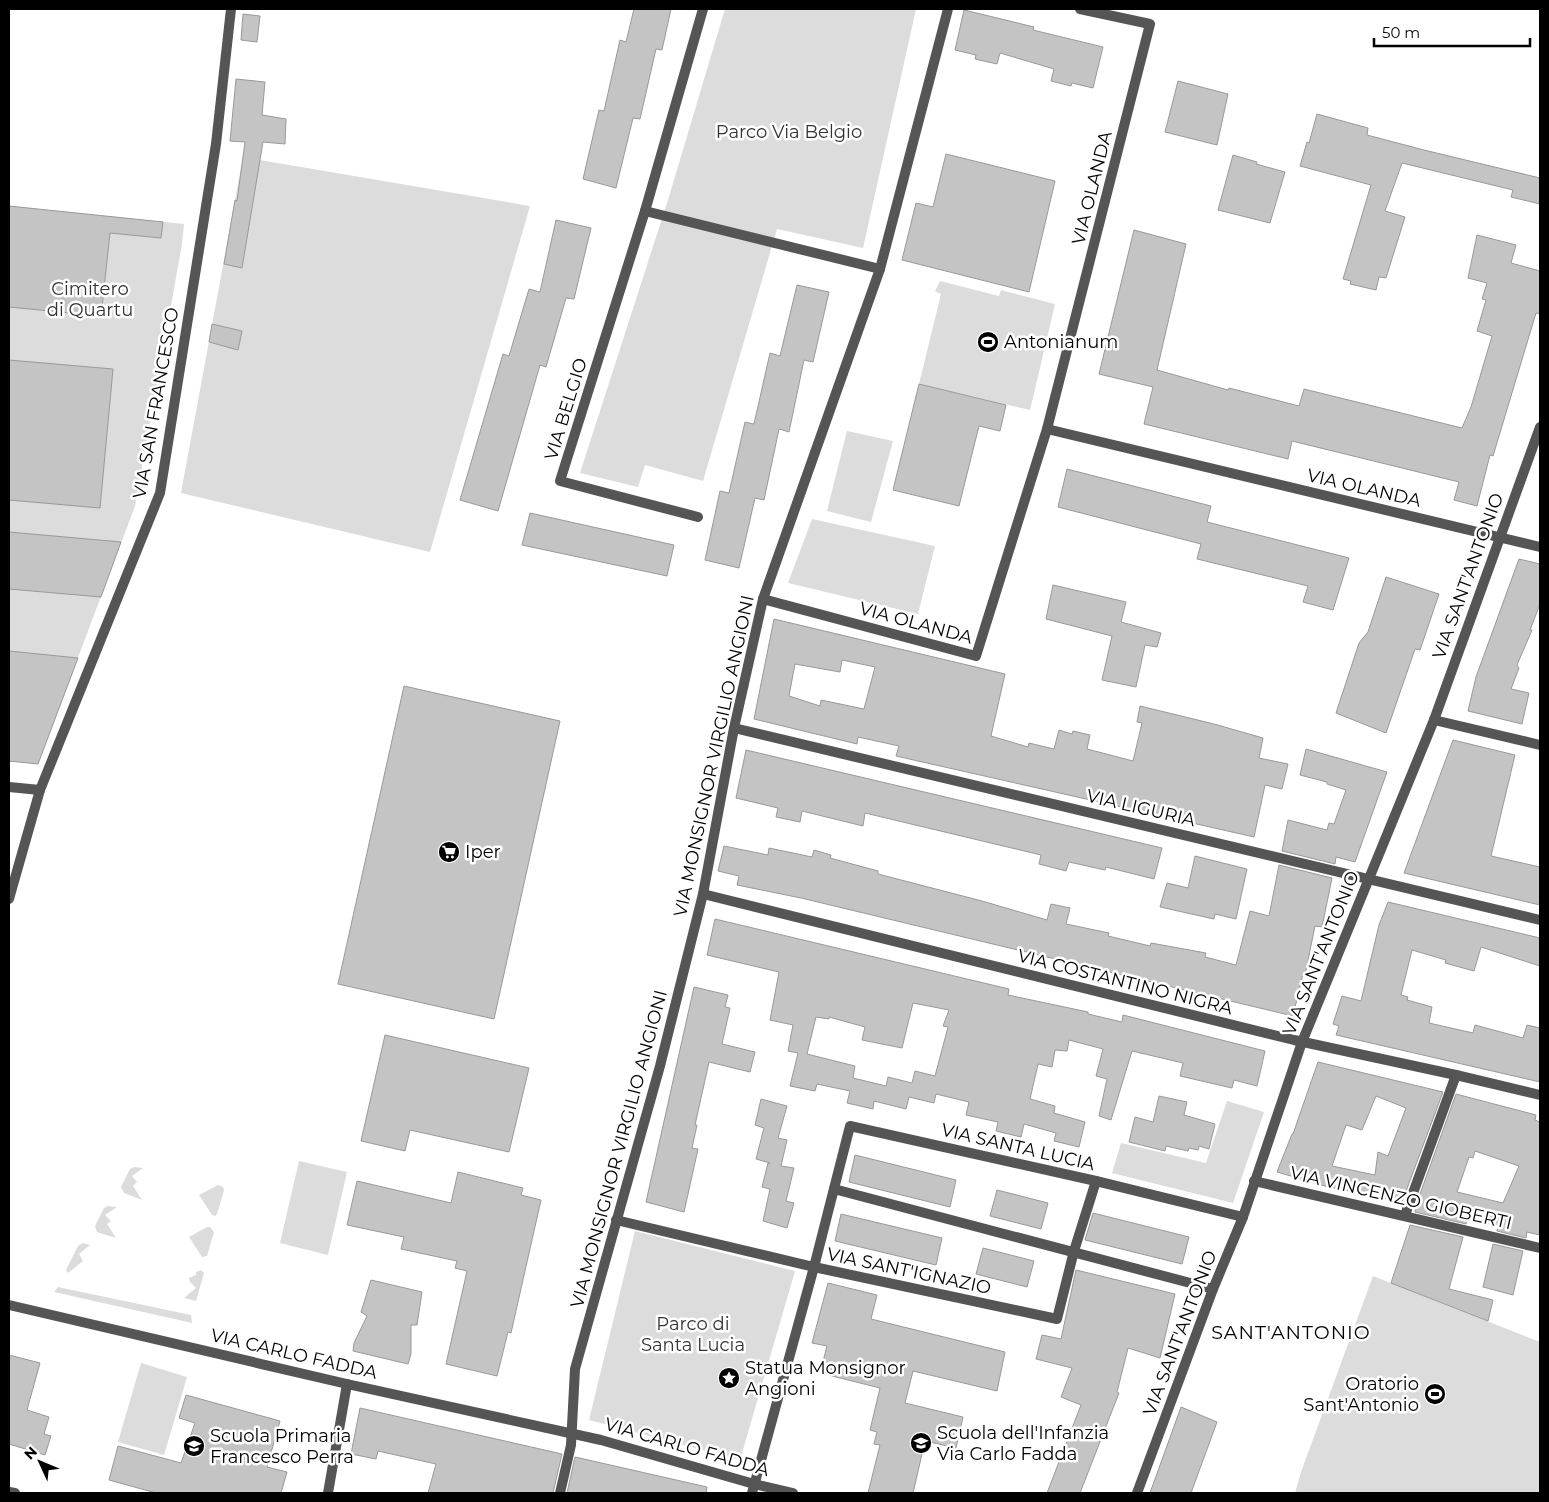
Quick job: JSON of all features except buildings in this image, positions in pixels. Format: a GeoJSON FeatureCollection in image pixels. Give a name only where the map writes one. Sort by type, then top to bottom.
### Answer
{"type":"FeatureCollection","features":[{"type":"Feature","properties":{"kind":"street","name":"VIA SAN FRANCESCO"},"geometry":{"type":"LineString","coordinates":[[9,899],[40,790],[160,493],[216,144],[232,9]]}},
{"type":"Feature","properties":{"kind":"street","name":"VIA BELGIO"},"geometry":{"type":"LineString","coordinates":[[698,517],[560,481],[645,211],[703,9]]}},
{"type":"Feature","properties":{"kind":"street","name":"VIA MONSIGNOR VIRGILIO ANGIONI"},"geometry":{"type":"LineString","coordinates":[[572,1433],[575,1369],[660,1066],[703,894],[734,728],[763,599],[880,269],[948,9]]}},
{"type":"Feature","properties":{"kind":"street","name":"VIA OLANDA"},"geometry":{"type":"LineString","coordinates":[[763,599],[976,656],[1047,429],[1150,24],[1080,9]]}},
{"type":"Feature","properties":{"kind":"street"},"geometry":{"type":"LineString","coordinates":[[645,211],[880,269]]}},
{"type":"Feature","properties":{"kind":"street","name":"VIA SANT'ANTONIO"},"geometry":{"type":"LineString","coordinates":[[1136,1493],[1213,1289],[1243,1217],[1302,1042],[1434,720],[1540,427]]}},
{"type":"Feature","properties":{"kind":"street","name":"VIA OLANDA"},"geometry":{"type":"LineString","coordinates":[[1047,429],[1540,547]]}},
{"type":"Feature","properties":{"kind":"street"},"geometry":{"type":"LineString","coordinates":[[1434,720],[1540,745]]}},
{"type":"Feature","properties":{"kind":"street","name":"VIA LIGURIA"},"geometry":{"type":"LineString","coordinates":[[734,728],[1540,920]]}},
{"type":"Feature","properties":{"kind":"street"},"geometry":{"type":"LineString","coordinates":[[9,787],[40,790]]}},
{"type":"Feature","properties":{"kind":"street","name":"VIA COSTANTINO NIGRA"},"geometry":{"type":"LineString","coordinates":[[703,894],[1302,1042],[1456,1075],[1540,1096]]}},
{"type":"Feature","properties":{"kind":"street"},"geometry":{"type":"LineString","coordinates":[[1405,1215],[1456,1075]]}},
{"type":"Feature","properties":{"kind":"street","name":"VIA SANTA LUCIA"},"geometry":{"type":"LineString","coordinates":[[753,1489],[814,1267],[850,1126],[1096,1181],[1243,1217]]}},
{"type":"Feature","properties":{"kind":"street","name":"VIA VINCENZO GIOBERTI"},"geometry":{"type":"LineString","coordinates":[[1254,1180],[1540,1248]]}},
{"type":"Feature","properties":{"kind":"street","name":"VIA SANT'IGNAZIO"},"geometry":{"type":"LineString","coordinates":[[616,1220],[814,1267],[1057,1319],[1074,1251],[1096,1181]]}},
{"type":"Feature","properties":{"kind":"street"},"geometry":{"type":"LineString","coordinates":[[834,1189],[1213,1289]]}},
{"type":"Feature","properties":{"kind":"street","name":"VIA CARLO FADDA"},"geometry":{"type":"LineString","coordinates":[[9,1305],[347,1384],[572,1433],[601,1440],[753,1489],[792,1493]]}},
{"type":"Feature","properties":{"kind":"street"},"geometry":{"type":"LineString","coordinates":[[328,1493],[347,1384]]}},
{"type":"Feature","properties":{"kind":"street"},"geometry":{"type":"LineString","coordinates":[[560,1493],[572,1433]]}},
{"type":"Feature","properties":{"kind":"street"},"geometry":{"type":"LineString","coordinates":[[9,1492],[15,1493]]}},
{"type":"Feature","properties":{"kind":"green space","name":"Parco Via Belgio"},"geometry":{"type":"Polygon","coordinates":[[[725,9],[916,9],[863,248],[777,229],[703,481],[645,465],[638,487],[580,473],[668,200],[725,9]]]}},
{"type":"Feature","properties":{"kind":"green space"},"geometry":{"type":"Polygon","coordinates":[[[243,157],[530,206],[430,552],[181,493],[243,157]]]}},
{"type":"Feature","properties":{"kind":"green space","name":"Cimitero di Quartu"},"geometry":{"type":"Polygon","coordinates":[[[9,206],[184,224],[135,506],[38,764],[9,761],[9,206]]]}},
{"type":"Feature","properties":{"kind":"green space","name":"Antonianum"},"geometry":{"type":"Polygon","coordinates":[[[940,281],[999,296],[1001,290],[1055,304],[1030,410],[919,384],[941,294],[935,291],[940,281]]]}},
{"type":"Feature","properties":{"kind":"green space"},"geometry":{"type":"Polygon","coordinates":[[[847,431],[893,441],[871,522],[827,511],[847,431]]]}},
{"type":"Feature","properties":{"kind":"green space"},"geometry":{"type":"Polygon","coordinates":[[[812,519],[935,546],[918,614],[788,583],[812,519]]]}},
{"type":"Feature","properties":{"kind":"green space"},"geometry":{"type":"Polygon","coordinates":[[[1227,1101],[1264,1112],[1233,1203],[1112,1173],[1121,1143],[1206,1163],[1227,1101]]]}},
{"type":"Feature","properties":{"kind":"green space"},"geometry":{"type":"Polygon","coordinates":[[[299,1161],[347,1172],[328,1255],[280,1243],[299,1161]]]}},
{"type":"Feature","properties":{"kind":"green space"},"geometry":{"type":"Polygon","coordinates":[[[134,1167],[143,1168],[132,1176],[137,1182],[133,1186],[142,1200],[124,1193],[121,1187],[130,1169],[134,1167]]]}},
{"type":"Feature","properties":{"kind":"green space"},"geometry":{"type":"Polygon","coordinates":[[[218,1185],[223,1187],[224,1190],[215,1216],[212,1215],[199,1195],[218,1185]]]}},
{"type":"Feature","properties":{"kind":"green space"},"geometry":{"type":"Polygon","coordinates":[[[108,1206],[117,1207],[105,1215],[111,1221],[107,1224],[116,1238],[97,1232],[95,1226],[104,1208],[108,1206]]]}},
{"type":"Feature","properties":{"kind":"green space"},"geometry":{"type":"Polygon","coordinates":[[[210,1227],[214,1232],[207,1256],[202,1257],[189,1237],[210,1227]]]}},
{"type":"Feature","properties":{"kind":"green space","name":"Parco di Santa Lucia"},"geometry":{"type":"Polygon","coordinates":[[[635,1231],[795,1271],[740,1460],[589,1420],[635,1231]]]}},
{"type":"Feature","properties":{"kind":"green space"},"geometry":{"type":"Polygon","coordinates":[[[83,1243],[90,1245],[79,1254],[83,1261],[68,1273],[66,1270],[78,1246],[83,1243]]]}},
{"type":"Feature","properties":{"kind":"green space"},"geometry":{"type":"Polygon","coordinates":[[[201,1270],[204,1273],[196,1301],[184,1298],[196,1288],[189,1278],[201,1270]]]}},
{"type":"Feature","properties":{"kind":"green space","name":"Oratorio Sant'Antonio"},"geometry":{"type":"Polygon","coordinates":[[[1373,1276],[1540,1342],[1540,1493],[1295,1493],[1373,1276]]]}},
{"type":"Feature","properties":{"kind":"green space"},"geometry":{"type":"Polygon","coordinates":[[[58,1287],[191,1315],[192,1323],[54,1292],[58,1287]]]}},
{"type":"Feature","properties":{"kind":"green space"},"geometry":{"type":"Polygon","coordinates":[[[141,1363],[187,1377],[164,1455],[118,1442],[141,1363]]]}},
{"type":"Feature","properties":{"kind":"place","name":"Antonianum"},"geometry":{"type":"Point","coordinates":[988,342]}},
{"type":"Feature","properties":{"kind":"place","name":"Iper"},"geometry":{"type":"Point","coordinates":[449,852]}},
{"type":"Feature","properties":{"kind":"place","name":"Statua Monsignor Angioni"},"geometry":{"type":"Point","coordinates":[729,1378]}},
{"type":"Feature","properties":{"kind":"place","name":"Oratorio Sant'Antonio"},"geometry":{"type":"Point","coordinates":[1435,1394]}},
{"type":"Feature","properties":{"kind":"place","name":"Scuola dell'Infanzia Via Carlo Fadda"},"geometry":{"type":"Point","coordinates":[921,1443]}},
{"type":"Feature","properties":{"kind":"place","name":"Scuola Primaria Francesco Perra"},"geometry":{"type":"Point","coordinates":[194,1446]}},
{"type":"Feature","properties":{"kind":"district","name":"SANT'ANTONIO"},"geometry":{"type":"Point","coordinates":[1291,1332]}}]}
